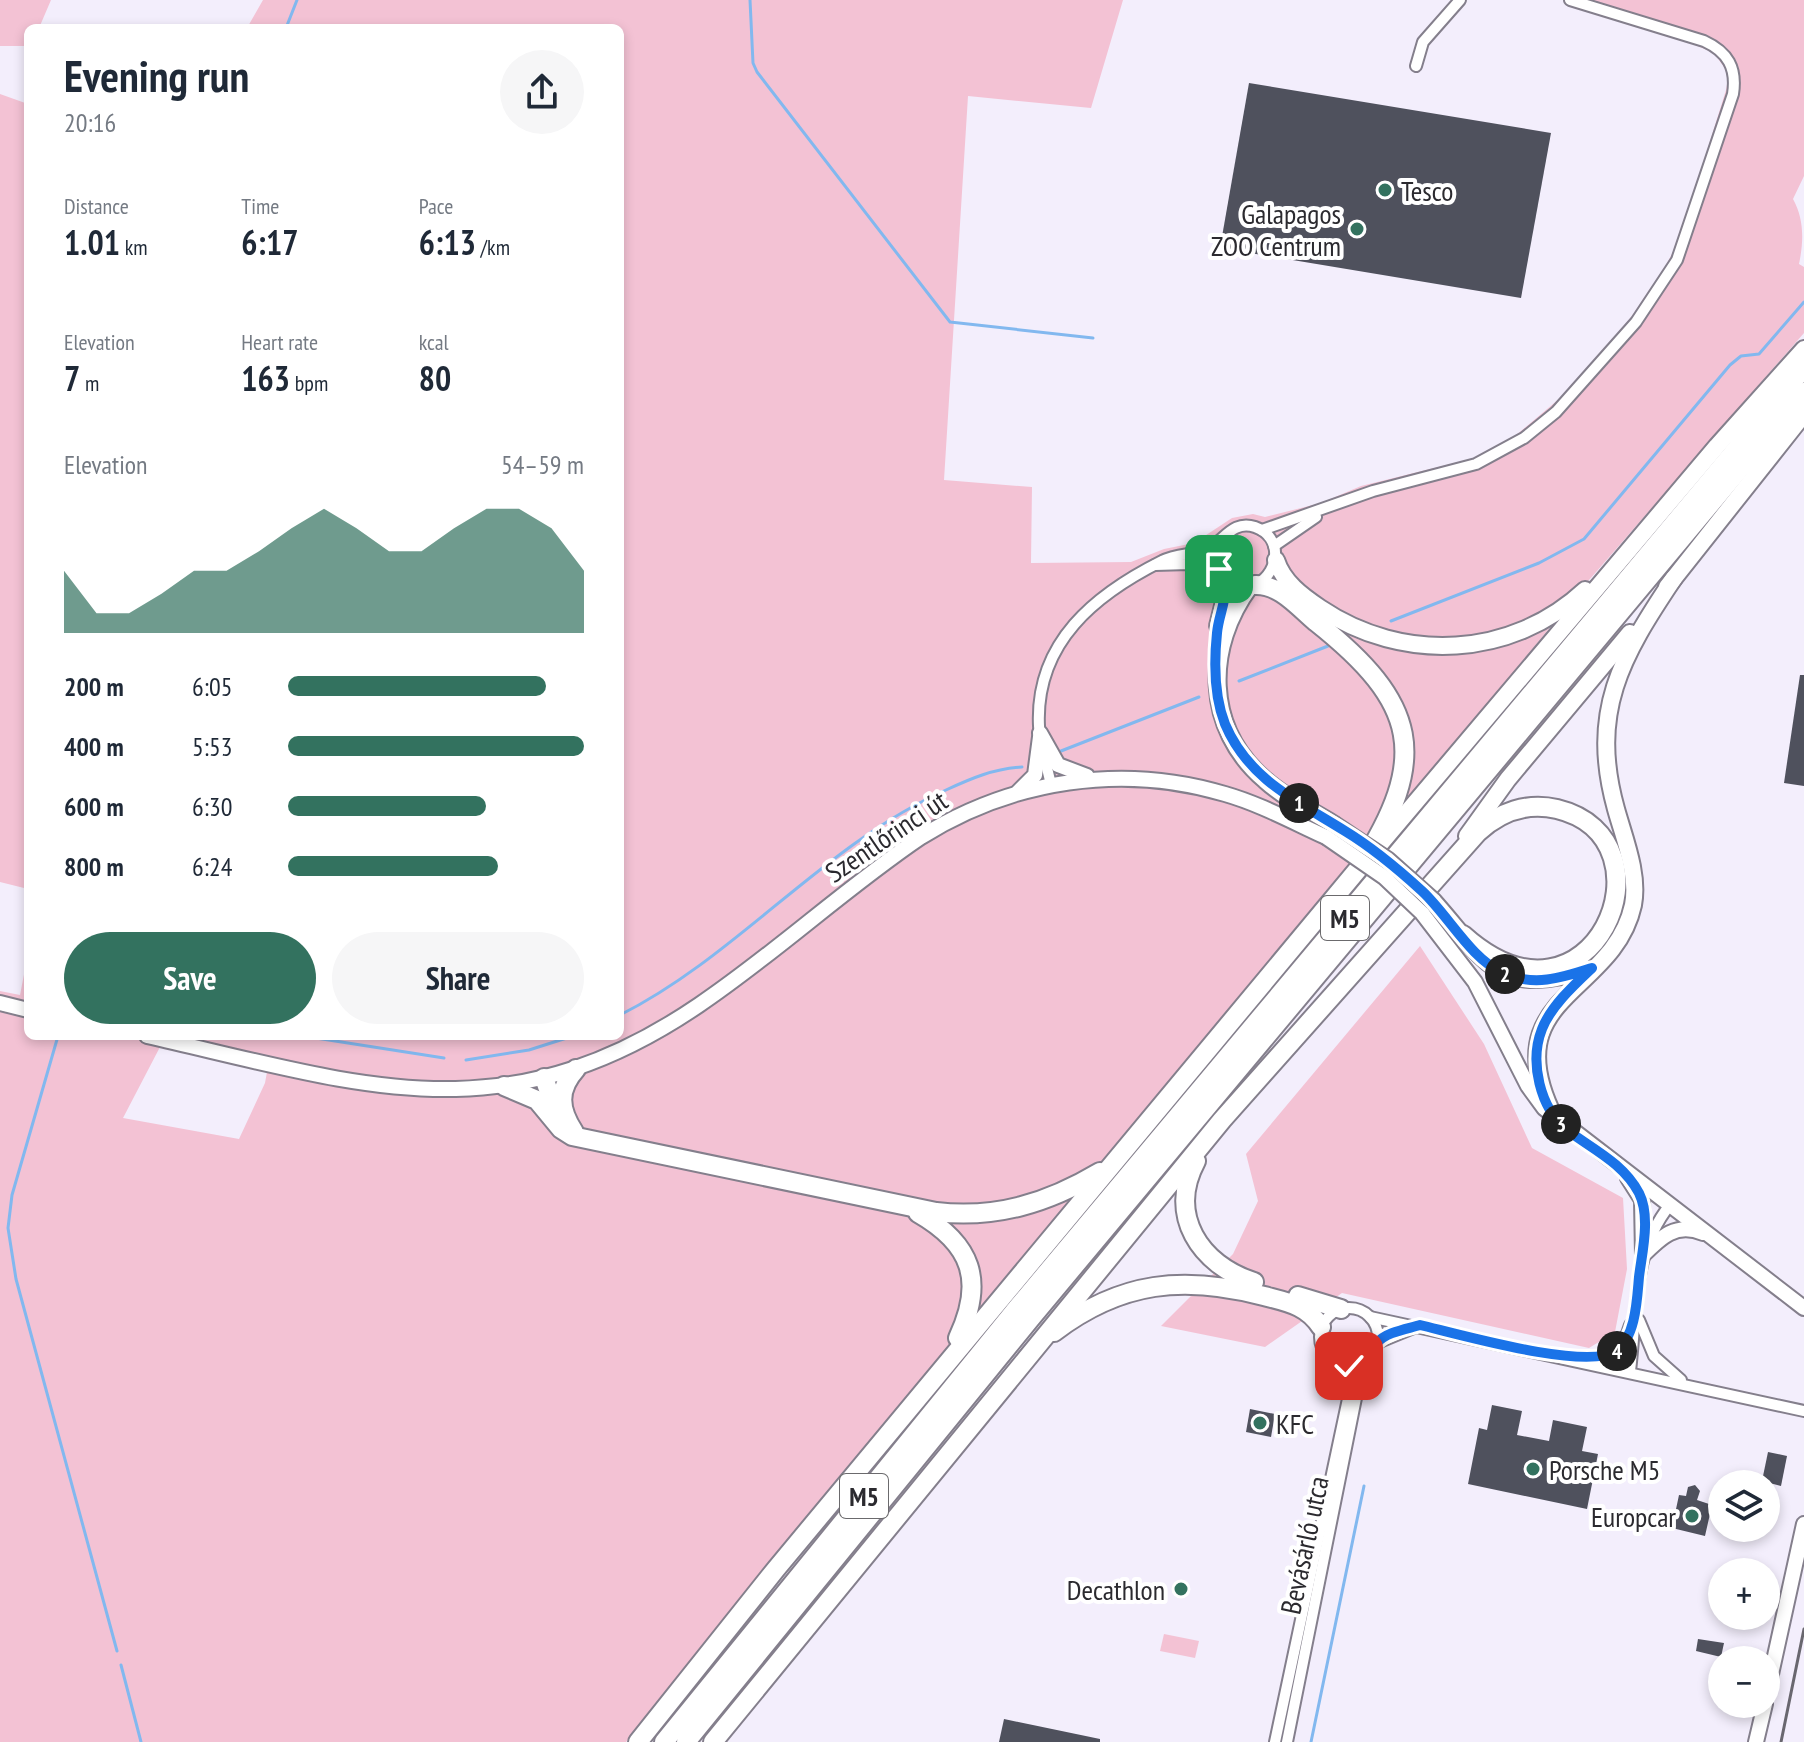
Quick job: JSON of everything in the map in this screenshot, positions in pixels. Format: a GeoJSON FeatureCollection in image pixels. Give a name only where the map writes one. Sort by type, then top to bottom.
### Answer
{"type":"FeatureCollection","features":[{"type":"Feature","properties":{"kind":"highway","name":"M5"},"geometry":{"type":"LineString","coordinates":[[664,1742],[1017,1308],[1804,368]]}},
{"type":"Feature","properties":{"kind":"highway","name":"M5"},"geometry":{"type":"LineString","coordinates":[[686,1742],[1041,1307],[1804,392]]}},
{"type":"Feature","properties":{"kind":"highway"},"geometry":{"type":"LineString","coordinates":[[1252,585],[1281,592],[1356,654],[1381,682],[1397,715],[1404,754],[1399,796],[1391,817],[1359,868]]}},
{"type":"Feature","properties":{"kind":"highway"},"geometry":{"type":"LineString","coordinates":[[1435,879],[1485,826],[1510,812],[1527,808],[1556,809],[1578,818],[1592,828],[1610,853],[1618,886],[1612,919],[1593,946],[1568,964],[1541,970],[1508,966],[1487,956],[1463,935]]}},
{"type":"Feature","properties":{"kind":"highway","name":"M5"},"geometry":{"type":"LineString","coordinates":[[636,1742],[941,1369],[1359,868]]}},
{"type":"Feature","properties":{"kind":"highway","name":"M5"},"geometry":{"type":"LineString","coordinates":[[713,1742],[1014,1370],[1222,1120],[1435,879]]}},
{"type":"Feature","properties":{"kind":"highway"},"geometry":{"type":"LineString","coordinates":[[576,1069],[566,1082],[561,1100],[564,1116],[578,1137]]}},
{"type":"Feature","properties":{"kind":"highway"},"geometry":{"type":"LineString","coordinates":[[544,1078],[561,1121],[578,1137]]}},
{"type":"Feature","properties":{"kind":"highway"},"geometry":{"type":"LineString","coordinates":[[543,1106],[544,1078]]}},
{"type":"Feature","properties":{"kind":"highway"},"geometry":{"type":"LineString","coordinates":[[504,1086],[532,1097],[561,1129],[578,1137],[909,1208],[952,1214],[1011,1210],[1054,1196],[1112,1164]]}},
{"type":"Feature","properties":{"kind":"highway"},"geometry":{"type":"LineString","coordinates":[[1222,1120],[1199,1155],[1185,1185],[1186,1215],[1200,1247],[1216,1264],[1236,1277],[1321,1306],[1341,1309]]}},
{"type":"Feature","properties":{"kind":"highway"},"geometry":{"type":"LineString","coordinates":[[909,1208],[933,1222],[957,1243],[971,1274],[971,1307],[941,1369]]}},
{"type":"Feature","properties":{"kind":"highway"},"geometry":{"type":"LineString","coordinates":[[1014,1370],[1055,1331],[1082,1312],[1116,1297],[1160,1285],[1199,1282],[1231,1287],[1301,1306],[1321,1327]]}},
{"type":"Feature","properties":{"kind":"main road"},"geometry":{"type":"LineString","coordinates":[[1275,553],[1289,583],[1319,607],[1355,627],[1400,643],[1450,646],[1506,637],[1544,620],[1579,596],[1628,551],[1804,349]]}},
{"type":"Feature","properties":{"kind":"main road"},"geometry":{"type":"LineString","coordinates":[[1555,1119],[1539,1084],[1537,1057],[1541,1031],[1549,1014],[1618,937],[1634,895],[1628,852],[1607,766],[1608,705],[1632,642],[1674,578],[1804,414]]}},
{"type":"Feature","properties":{"kind":"main road","name":"M5"},"geometry":{"type":"LineString","coordinates":[[1359,868],[1628,551]]}},
{"type":"Feature","properties":{"kind":"main road"},"geometry":{"type":"LineString","coordinates":[[1219,649],[1216,636],[1225,598],[1222,573]]}},
{"type":"Feature","properties":{"kind":"main road","name":"M5"},"geometry":{"type":"LineString","coordinates":[[1435,879],[1508,779],[1674,578]]}},
{"type":"Feature","properties":{"kind":"main road"},"geometry":{"type":"LineString","coordinates":[[1252,585],[1235,608],[1219,649],[1216,680],[1219,705],[1238,751],[1277,790],[1330,830],[1387,860],[1428,907],[1475,982],[1528,1086],[1555,1119],[1804,1308]]}},
{"type":"Feature","properties":{"kind":"main road"},"geometry":{"type":"LineString","coordinates":[[1040,733],[1058,765],[1095,778]]}},
{"type":"Feature","properties":{"kind":"main road"},"geometry":{"type":"LineString","coordinates":[[1014,794],[1035,775],[1040,733]]}},
{"type":"Feature","properties":{"kind":"main road","name":"Szentlőrinci út"},"geometry":{"type":"LineString","coordinates":[[165,1040],[375,1086],[435,1091],[504,1086],[576,1069],[636,1043],[702,1003],[921,837],[958,816],[1014,794],[1095,778],[1153,780],[1205,788],[1330,830]]}},
{"type":"Feature","properties":{"kind":"main road"},"geometry":{"type":"LineString","coordinates":[[1428,907],[1463,935],[1485,962],[1522,979],[1558,979],[1592,968]]}},
{"type":"Feature","properties":{"kind":"main road"},"geometry":{"type":"LineString","coordinates":[[0,1003],[24,1009]]}},
{"type":"Feature","properties":{"kind":"main road"},"geometry":{"type":"LineString","coordinates":[[1622,1168],[1642,1200],[1643,1255]]}},
{"type":"Feature","properties":{"kind":"main road"},"geometry":{"type":"LineString","coordinates":[[1643,1255],[1671,1231],[1695,1230],[1710,1236]]}},
{"type":"Feature","properties":{"kind":"main road"},"geometry":{"type":"LineString","coordinates":[[1777,1646],[1804,1524]]}},
{"type":"Feature","properties":{"kind":"main road"},"geometry":{"type":"LineString","coordinates":[[1756,1742],[1762,1718]]}},
{"type":"Feature","properties":{"kind":"street"},"geometry":{"type":"LineString","coordinates":[[1416,66],[1423,42],[1460,0]]}},
{"type":"Feature","properties":{"kind":"street"},"geometry":{"type":"LineString","coordinates":[[1222,573],[1216,558],[1219,543],[1228,531],[1239,526],[1262,530],[1325,511],[1373,491],[1460,471],[1493,457],[1524,438],[1556,412],[1636,322],[1677,260],[1733,94],[1736,78],[1732,66],[1716,47],[1704,41],[1570,0]]}},
{"type":"Feature","properties":{"kind":"street"},"geometry":{"type":"LineString","coordinates":[[1155,565],[1196,564],[1222,573],[1239,585],[1252,585],[1269,575],[1275,553],[1325,511]]}},
{"type":"Feature","properties":{"kind":"street"},"geometry":{"type":"LineString","coordinates":[[1262,530],[1275,553]]}},
{"type":"Feature","properties":{"kind":"street"},"geometry":{"type":"LineString","coordinates":[[1051,785],[1039,713],[1046,679],[1068,632],[1109,589],[1155,565],[1219,543]]}},
{"type":"Feature","properties":{"kind":"street"},"geometry":{"type":"LineString","coordinates":[[1630,1371],[1643,1255],[1656,1224],[1670,1205]]}},
{"type":"Feature","properties":{"kind":"street"},"geometry":{"type":"LineString","coordinates":[[1370,1317],[1377,1329],[1377,1343],[1368,1359],[1358,1365],[1344,1366],[1324,1352],[1321,1327],[1329,1315],[1341,1309],[1357,1309],[1370,1317],[1420,1325],[1804,1411]]}},
{"type":"Feature","properties":{"kind":"street"},"geometry":{"type":"LineString","coordinates":[[1580,1360],[1616,1351],[1625,1341],[1637,1309]]}},
{"type":"Feature","properties":{"kind":"street"},"geometry":{"type":"LineString","coordinates":[[1637,1309],[1643,1335],[1654,1356],[1686,1384]]}},
{"type":"Feature","properties":{"kind":"street"},"geometry":{"type":"LineString","coordinates":[[1377,1343],[1397,1331],[1420,1325]]}},
{"type":"Feature","properties":{"kind":"street","name":"Bevásárló utca"},"geometry":{"type":"LineString","coordinates":[[1287,1742],[1359,1383],[1368,1359]]}},
{"type":"Feature","properties":{"kind":"street"},"geometry":{"type":"LineString","coordinates":[[1275,1742],[1349,1394],[1344,1366]]}},
{"type":"Feature","properties":{"kind":"shaded area"},"geometry":{"type":"Polygon","coordinates":[[[0,0],[51,0],[41,24],[24,24],[24,46],[0,46],[0,0]]]}},
{"type":"Feature","properties":{"kind":"shaded area"},"geometry":{"type":"Polygon","coordinates":[[[263,0],[1123,0],[1091,108],[968,96],[944,480],[1032,487],[1031,563],[1131,562],[1164,549],[1194,543],[1232,518],[1253,514],[1265,517],[1321,503],[1361,486],[1483,456],[1509,441],[1572,388],[1632,316],[1665,267],[1679,241],[1729,74],[1714,53],[1591,0],[1804,0],[1804,176],[1793,199],[1802,230],[1799,264],[1804,267],[1804,333],[1590,579],[1571,596],[1557,619],[1461,736],[864,1450],[626,1742],[0,1742],[0,991],[20,995],[24,974],[24,1040],[624,1040],[624,24],[249,24],[263,0]],[[160,1047],[123,1118],[239,1139],[267,1072],[160,1047]]]}},
{"type":"Feature","properties":{"kind":"shaded area"},"geometry":{"type":"Polygon","coordinates":[[[0,94],[24,103],[24,888],[0,882],[0,94]]]}},
{"type":"Feature","properties":{"kind":"shaded area"},"geometry":{"type":"Polygon","coordinates":[[[1420,946],[1484,1044],[1532,1148],[1623,1198],[1627,1269],[1615,1332],[1589,1348],[1342,1293],[1265,1347],[1161,1326],[1233,1254],[1258,1201],[1246,1154],[1420,946]]]}},
{"type":"Feature","properties":{"kind":"shaded area"},"geometry":{"type":"Polygon","coordinates":[[[1164,1634],[1199,1641],[1195,1658],[1160,1651],[1164,1634]]]}},
{"type":"Feature","properties":{"kind":"building","name":"Tesco"},"geometry":{"type":"Polygon","coordinates":[[[1249,83],[1551,133],[1521,298],[1220,248],[1249,83]]]}},
{"type":"Feature","properties":{"kind":"building"},"geometry":{"type":"Polygon","coordinates":[[[1800,675],[1804,675],[1804,786],[1784,783],[1800,675]]]}},
{"type":"Feature","properties":{"kind":"building","name":"Porsche M5"},"geometry":{"type":"Polygon","coordinates":[[[1492,1405],[1522,1411],[1517,1435],[1549,1441],[1553,1420],[1587,1427],[1582,1451],[1598,1454],[1587,1509],[1468,1484],[1479,1428],[1487,1430],[1492,1405]]]}},
{"type":"Feature","properties":{"kind":"building","name":"KFC"},"geometry":{"type":"Polygon","coordinates":[[[1250,1409],[1275,1414],[1271,1437],[1246,1432],[1250,1409]]]}},
{"type":"Feature","properties":{"kind":"building"},"geometry":{"type":"Polygon","coordinates":[[[1768,1452],[1787,1456],[1781,1486],[1780,1470],[1764,1470],[1768,1452]]]}},
{"type":"Feature","properties":{"kind":"building","name":"Europcar"},"geometry":{"type":"Polygon","coordinates":[[[1695,1485],[1700,1491],[1697,1500],[1708,1504],[1705,1536],[1672,1528],[1679,1495],[1686,1496],[1688,1487],[1695,1485]]]}},
{"type":"Feature","properties":{"kind":"building"},"geometry":{"type":"Polygon","coordinates":[[[1698,1639],[1724,1643],[1723,1646],[1708,1646],[1708,1654],[1696,1651],[1698,1639]]]}},
{"type":"Feature","properties":{"kind":"building"},"geometry":{"type":"Polygon","coordinates":[[[1004,1719],[1100,1739],[1100,1742],[999,1742],[1004,1719]]]}},
{"type":"Feature","properties":{"kind":"waterway"},"geometry":{"type":"LineString","coordinates":[[288,24],[297,0]]}},
{"type":"Feature","properties":{"kind":"waterway"},"geometry":{"type":"LineString","coordinates":[[750,0],[753,63],[757,72],[950,322],[1093,338]]}},
{"type":"Feature","properties":{"kind":"waterway"},"geometry":{"type":"LineString","coordinates":[[1391,621],[1539,563],[1584,539],[1730,365],[1741,356],[1759,354],[1804,302]]}},
{"type":"Feature","properties":{"kind":"waterway"},"geometry":{"type":"LineString","coordinates":[[1239,681],[1328,646]]}},
{"type":"Feature","properties":{"kind":"waterway"},"geometry":{"type":"LineString","coordinates":[[1061,751],[1199,697]]}},
{"type":"Feature","properties":{"kind":"waterway"},"geometry":{"type":"LineString","coordinates":[[624,1013],[704,962],[821,869],[902,813],[974,778],[1022,767]]}},
{"type":"Feature","properties":{"kind":"waterway"},"geometry":{"type":"LineString","coordinates":[[57,1040],[12,1195],[8,1228],[16,1279],[117,1651]]}},
{"type":"Feature","properties":{"kind":"waterway"},"geometry":{"type":"LineString","coordinates":[[329,1040],[444,1058]]}},
{"type":"Feature","properties":{"kind":"waterway"},"geometry":{"type":"LineString","coordinates":[[466,1060],[529,1050],[560,1040]]}},
{"type":"Feature","properties":{"kind":"waterway"},"geometry":{"type":"LineString","coordinates":[[1311,1742],[1364,1486]]}},
{"type":"Feature","properties":{"kind":"waterway"},"geometry":{"type":"LineString","coordinates":[[121,1665],[141,1742]]}},
{"type":"Feature","properties":{"kind":"railway"},"geometry":{"type":"LineString","coordinates":[[1781,1742],[1804,1629]]}},
{"type":"Feature","properties":{"kind":"place","name":"Tesco"},"geometry":{"type":"Point","coordinates":[1385,190]}},
{"type":"Feature","properties":{"kind":"place","name":"Galapagos ZOO Centrum"},"geometry":{"type":"Point","coordinates":[1357,229]}},
{"type":"Feature","properties":{"kind":"place","name":"KFC"},"geometry":{"type":"Point","coordinates":[1260,1423]}},
{"type":"Feature","properties":{"kind":"place","name":"Porsche M5"},"geometry":{"type":"Point","coordinates":[1533,1469]}},
{"type":"Feature","properties":{"kind":"place","name":"Europcar"},"geometry":{"type":"Point","coordinates":[1692,1516]}},
{"type":"Feature","properties":{"kind":"place","name":"Decathlon"},"geometry":{"type":"Point","coordinates":[1181,1589]}},
{"type":"Feature","properties":{"kind":"route"},"geometry":{"type":"LineString","coordinates":[[1219,569],[1224,577],[1226,592],[1216,636],[1219,649],[1216,680],[1219,705],[1235,744],[1258,774],[1277,790],[1347,832],[1399,870],[1433,901],[1473,950],[1494,969],[1522,979],[1546,981],[1592,968],[1549,1014],[1541,1031],[1537,1057],[1539,1084],[1555,1119],[1622,1168],[1638,1192],[1644,1211],[1637,1309],[1625,1341],[1616,1351],[1580,1360],[1420,1325],[1397,1331],[1377,1343],[1368,1359],[1349,1366]]}}]}
